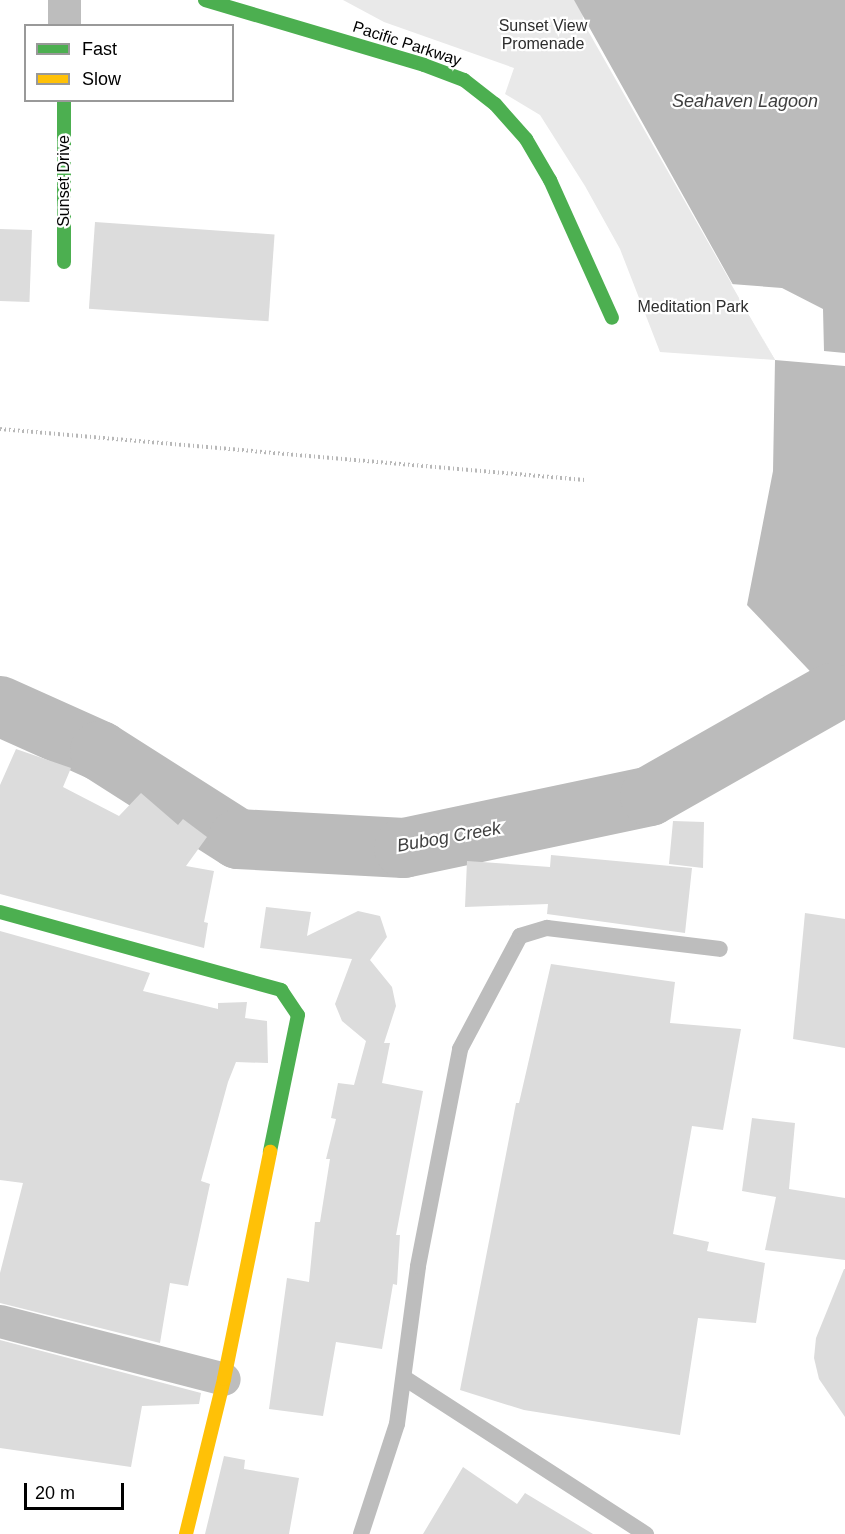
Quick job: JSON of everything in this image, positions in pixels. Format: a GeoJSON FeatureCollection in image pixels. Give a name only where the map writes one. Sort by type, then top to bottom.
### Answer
{"type":"FeatureCollection","features":[{"type":"Feature","properties":{"kind":"street"},"geometry":{"type":"LineString","coordinates":[[64,0],[64,24]]}},
{"type":"Feature","properties":{"kind":"street","name":"Pacific Parkway"},"geometry":{"type":"LineString","coordinates":[[205,0],[424,65],[472,86],[495,104],[526,139],[550,180],[612,318]]}},
{"type":"Feature","properties":{"kind":"street","name":"Sunset Drive"},"geometry":{"type":"LineString","coordinates":[[64,102],[64,262]]}},
{"type":"Feature","properties":{"kind":"street"},"geometry":{"type":"LineString","coordinates":[[0,912],[281,990],[298,1015],[224,1379],[186,1534]]}},
{"type":"Feature","properties":{"kind":"street"},"geometry":{"type":"LineString","coordinates":[[0,1321],[224,1379]]}},
{"type":"Feature","properties":{"kind":"lane"},"geometry":{"type":"LineString","coordinates":[[361,1534],[397,1424],[406,1379],[418,1266],[460,1049],[520,936],[547,928],[720,950]]}},
{"type":"Feature","properties":{"kind":"lane"},"geometry":{"type":"LineString","coordinates":[[406,1379],[646,1534]]}},
{"type":"Feature","properties":{"kind":"path"},"geometry":{"type":"LineString","coordinates":[[0,429],[585,480]]}},
{"type":"Feature","properties":{"kind":"green space","name":"Meditation Park"},"geometry":{"type":"Polygon","coordinates":[[[343,0],[582,0],[583,22],[775,360],[660,352],[620,249],[585,186],[540,115],[505,94],[514,68],[384,22],[343,0]]]}},
{"type":"Feature","properties":{"kind":"water","name":"Seahaven Lagoon"},"geometry":{"type":"Polygon","coordinates":[[[574,0],[845,0],[845,708],[747,605],[773,471],[775,360],[574,0]]]}},
{"type":"Feature","properties":{"kind":"pier"},"geometry":{"type":"Polygon","coordinates":[[[731,284],[782,288],[823,309],[824,351],[845,353],[845,366],[775,360],[731,284]]]}},
{"type":"Feature","properties":{"kind":"building"},"geometry":{"type":"Polygon","coordinates":[[[95,222],[275,235],[268,321],[89,309],[95,222]]]}},
{"type":"Feature","properties":{"kind":"building"},"geometry":{"type":"Polygon","coordinates":[[[0,229],[32,230],[29,302],[0,301],[0,229]]]}},
{"type":"Feature","properties":{"kind":"building"},"geometry":{"type":"Polygon","coordinates":[[[16,749],[71,768],[63,787],[119,816],[141,793],[178,825],[183,819],[207,837],[186,866],[214,871],[204,922],[208,923],[204,948],[0,894],[0,785],[16,749]]]}},
{"type":"Feature","properties":{"kind":"building"},"geometry":{"type":"Polygon","coordinates":[[[673,821],[704,822],[703,868],[669,864],[673,821]]]}},
{"type":"Feature","properties":{"kind":"building"},"geometry":{"type":"Polygon","coordinates":[[[551,855],[692,868],[685,933],[547,914],[548,904],[465,907],[467,861],[550,867],[551,855]]]}},
{"type":"Feature","properties":{"kind":"building"},"geometry":{"type":"Polygon","coordinates":[[[266,907],[311,912],[307,936],[358,911],[380,916],[387,937],[370,960],[392,987],[396,1006],[384,1043],[390,1043],[382,1083],[423,1091],[396,1235],[400,1235],[397,1285],[393,1284],[382,1349],[336,1342],[323,1416],[269,1409],[287,1278],[309,1282],[315,1222],[320,1222],[330,1159],[326,1159],[336,1119],[331,1118],[338,1083],[354,1085],[366,1041],[342,1021],[335,1004],[352,959],[260,948],[266,907]]]}},
{"type":"Feature","properties":{"kind":"building"},"geometry":{"type":"Polygon","coordinates":[[[805,913],[845,919],[845,1048],[793,1039],[805,913]]]}},
{"type":"Feature","properties":{"kind":"building"},"geometry":{"type":"Polygon","coordinates":[[[0,931],[150,973],[143,991],[218,1009],[218,1003],[247,1002],[245,1018],[267,1021],[268,1063],[236,1062],[228,1082],[201,1181],[210,1184],[188,1286],[170,1283],[160,1343],[0,1303],[0,1273],[23,1183],[0,1180],[0,931]]]}},
{"type":"Feature","properties":{"kind":"building"},"geometry":{"type":"Polygon","coordinates":[[[551,964],[675,982],[670,1023],[741,1029],[723,1130],[692,1126],[673,1234],[709,1242],[707,1251],[765,1263],[756,1323],[698,1318],[680,1435],[524,1410],[460,1390],[516,1103],[519,1103],[551,964]]]}},
{"type":"Feature","properties":{"kind":"building"},"geometry":{"type":"Polygon","coordinates":[[[752,1118],[795,1123],[789,1189],[845,1198],[845,1260],[765,1250],[776,1197],[742,1191],[752,1118]]]}},
{"type":"Feature","properties":{"kind":"building"},"geometry":{"type":"Polygon","coordinates":[[[844,1269],[845,1417],[819,1379],[814,1358],[816,1338],[844,1269]]]}},
{"type":"Feature","properties":{"kind":"building"},"geometry":{"type":"Polygon","coordinates":[[[0,1340],[201,1393],[199,1404],[142,1406],[131,1467],[0,1448],[0,1340]]]}},
{"type":"Feature","properties":{"kind":"building"},"geometry":{"type":"Polygon","coordinates":[[[224,1456],[245,1460],[244,1469],[299,1478],[289,1534],[205,1534],[224,1456]]]}},
{"type":"Feature","properties":{"kind":"building"},"geometry":{"type":"Polygon","coordinates":[[[463,1467],[517,1504],[525,1493],[593,1534],[423,1534],[463,1467]]]}},
{"type":"Feature","properties":{"kind":"waterway","name":"Bubog Creek"},"geometry":{"type":"LineString","coordinates":[[0,706],[100,751],[238,839],[404,848],[650,796],[831,693]]}},
{"type":"Feature","properties":{"kind":"traffic: fast"},"geometry":{"type":"LineString","coordinates":[[205,0],[424,65],[464,80],[495,104],[526,139],[550,180],[612,318]]}},
{"type":"Feature","properties":{"kind":"traffic: fast"},"geometry":{"type":"LineString","coordinates":[[64,102],[64,262]]}},
{"type":"Feature","properties":{"kind":"traffic: fast"},"geometry":{"type":"LineString","coordinates":[[0,912],[281,990],[298,1015],[270,1152]]}},
{"type":"Feature","properties":{"kind":"traffic: slow"},"geometry":{"type":"LineString","coordinates":[[186,1534],[224,1379],[270,1152]]}},
{"type":"Feature","properties":{"kind":"park label","name":"Sunset View Promenade"},"geometry":{"type":"Point","coordinates":[543,35]}}]}
